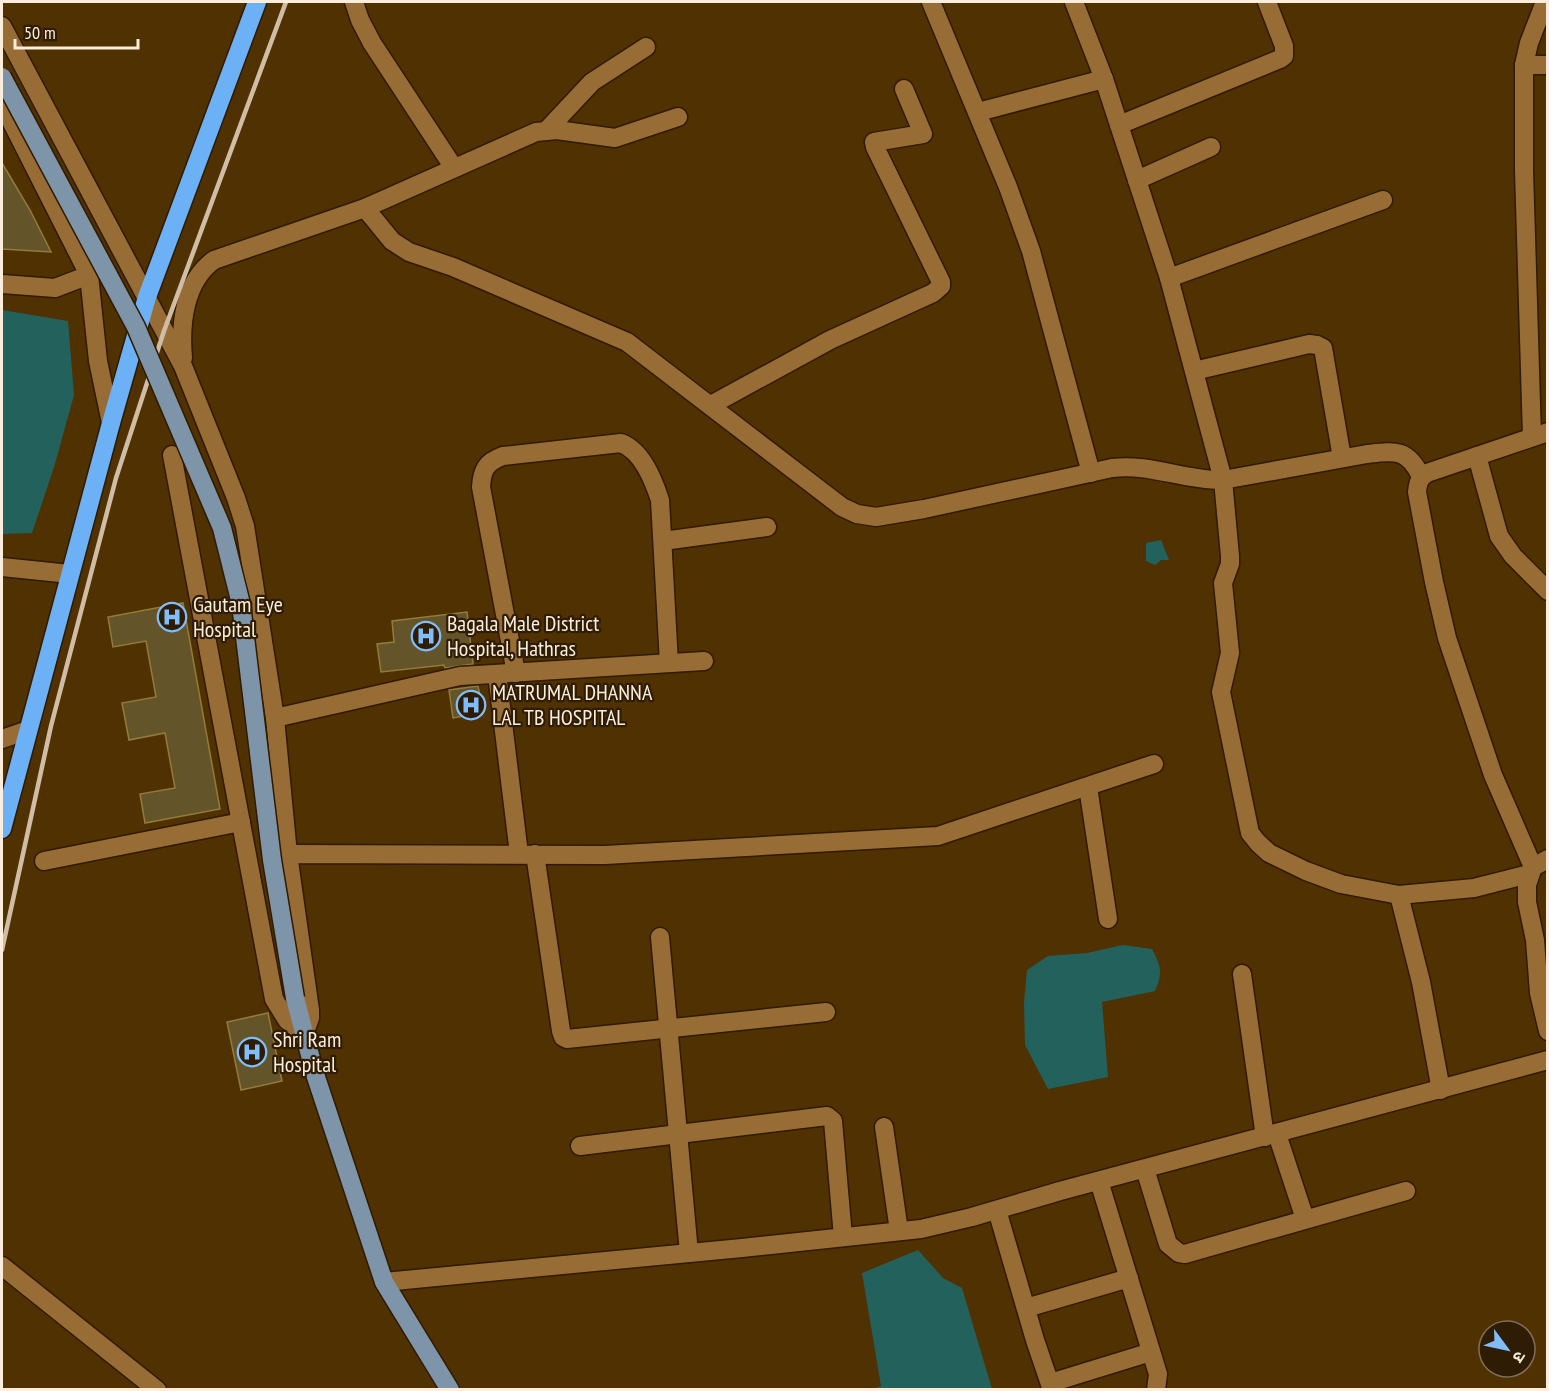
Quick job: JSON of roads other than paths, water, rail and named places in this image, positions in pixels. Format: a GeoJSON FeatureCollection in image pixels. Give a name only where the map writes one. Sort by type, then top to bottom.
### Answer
{"type":"FeatureCollection","features":[{"type":"Feature","properties":{"kind":"highway"},"geometry":{"type":"LineString","coordinates":[[2,830],[147,297],[257,2]]}},
{"type":"Feature","properties":{"kind":"main road"},"geometry":{"type":"LineString","coordinates":[[2,77],[136,327],[222,528],[241,604],[270,848],[295,998],[304,1034],[315,1074],[384,1282],[450,1389]]}},
{"type":"Feature","properties":{"kind":"street"},"geometry":{"type":"LineString","coordinates":[[354,2],[372,43],[454,168]]}},
{"type":"Feature","properties":{"kind":"street"},"geometry":{"type":"LineString","coordinates":[[931,2],[978,112],[1031,251],[1090,473]]}},
{"type":"Feature","properties":{"kind":"street"},"geometry":{"type":"LineString","coordinates":[[1074,2],[1104,79],[1168,278],[1223,480],[1230,556],[1230,564],[1223,583],[1230,653],[1221,692],[1250,833],[1269,853],[1306,871],[1341,884],[1399,895],[1474,888],[1537,867]]}},
{"type":"Feature","properties":{"kind":"street"},"geometry":{"type":"LineString","coordinates":[[1119,125],[1284,56],[1284,46],[1267,2]]}},
{"type":"Feature","properties":{"kind":"street"},"geometry":{"type":"LineString","coordinates":[[1537,867],[1493,775],[1447,638],[1434,582],[1418,484],[1427,472],[1540,435],[1524,170],[1524,65],[1529,43],[1545,2]]}},
{"type":"Feature","properties":{"kind":"street"},"geometry":{"type":"LineString","coordinates":[[2,26],[183,366],[245,526],[275,718],[288,854],[310,1010],[310,1018],[304,1034],[287,1020],[274,999],[172,455]]}},
{"type":"Feature","properties":{"kind":"street"},"geometry":{"type":"LineString","coordinates":[[548,129],[592,82],[646,48]]}},
{"type":"Feature","properties":{"kind":"street"},"geometry":{"type":"LineString","coordinates":[[1524,65],[1548,65]]}},
{"type":"Feature","properties":{"kind":"street"},"geometry":{"type":"LineString","coordinates":[[978,112],[1104,79]]}},
{"type":"Feature","properties":{"kind":"street"},"geometry":{"type":"LineString","coordinates":[[711,405],[830,340],[933,293],[941,286],[874,142],[923,134],[904,89]]}},
{"type":"Feature","properties":{"kind":"street"},"geometry":{"type":"LineString","coordinates":[[2,103],[89,274],[98,361],[111,423]]}},
{"type":"Feature","properties":{"kind":"street"},"geometry":{"type":"LineString","coordinates":[[183,366],[181,324],[189,294],[203,270],[214,260],[364,208],[536,132],[548,129],[615,138],[678,117]]}},
{"type":"Feature","properties":{"kind":"street"},"geometry":{"type":"LineString","coordinates":[[1137,180],[1211,147]]}},
{"type":"Feature","properties":{"kind":"street"},"geometry":{"type":"LineString","coordinates":[[1168,278],[1383,200]]}},
{"type":"Feature","properties":{"kind":"street"},"geometry":{"type":"LineString","coordinates":[[364,208],[392,241],[409,252],[453,267],[627,342],[842,507],[866,516],[876,517],[924,509],[1131,465],[1204,480],[1223,480],[1342,458],[1390,452],[1404,454],[1416,465],[1421,477]]}},
{"type":"Feature","properties":{"kind":"street"},"geometry":{"type":"LineString","coordinates":[[2,284],[55,288],[89,274]]}},
{"type":"Feature","properties":{"kind":"street"},"geometry":{"type":"LineString","coordinates":[[1194,371],[1309,344],[1323,348],[1342,458]]}},
{"type":"Feature","properties":{"kind":"street"},"geometry":{"type":"LineString","coordinates":[[516,673],[481,487],[486,465],[503,456],[621,443],[635,451],[660,500],[669,663]]}},
{"type":"Feature","properties":{"kind":"street"},"geometry":{"type":"LineString","coordinates":[[1477,456],[1499,536],[1513,556],[1548,591]]}},
{"type":"Feature","properties":{"kind":"street"},"geometry":{"type":"LineString","coordinates":[[663,541],[767,527]]}},
{"type":"Feature","properties":{"kind":"street"},"geometry":{"type":"LineString","coordinates":[[2,567],[70,574]]}},
{"type":"Feature","properties":{"kind":"street"},"geometry":{"type":"LineString","coordinates":[[275,718],[460,676],[704,661]]}},
{"type":"Feature","properties":{"kind":"street"},"geometry":{"type":"LineString","coordinates":[[497,674],[527,854],[563,1037],[571,1040],[826,1012]]}},
{"type":"Feature","properties":{"kind":"street"},"geometry":{"type":"LineString","coordinates":[[2,739],[28,730]]}},
{"type":"Feature","properties":{"kind":"street"},"geometry":{"type":"LineString","coordinates":[[288,854],[605,855],[938,836],[1154,764]]}},
{"type":"Feature","properties":{"kind":"street"},"geometry":{"type":"LineString","coordinates":[[1088,787],[1108,919]]}},
{"type":"Feature","properties":{"kind":"street"},"geometry":{"type":"LineString","coordinates":[[44,861],[241,822]]}},
{"type":"Feature","properties":{"kind":"street"},"geometry":{"type":"LineString","coordinates":[[1537,867],[1527,885],[1527,902],[1535,940],[1539,993],[1548,1031]]}},
{"type":"Feature","properties":{"kind":"street"},"geometry":{"type":"LineString","coordinates":[[1399,895],[1421,982],[1441,1090]]}},
{"type":"Feature","properties":{"kind":"street"},"geometry":{"type":"LineString","coordinates":[[660,938],[689,1253]]}},
{"type":"Feature","properties":{"kind":"street"},"geometry":{"type":"LineString","coordinates":[[1242,974],[1271,1136],[1305,1219]]}},
{"type":"Feature","properties":{"kind":"street"},"geometry":{"type":"LineString","coordinates":[[384,1282],[921,1229],[1548,1060]]}},
{"type":"Feature","properties":{"kind":"street"},"geometry":{"type":"LineString","coordinates":[[580,1146],[821,1116],[831,1118],[843,1238]]}},
{"type":"Feature","properties":{"kind":"street"},"geometry":{"type":"LineString","coordinates":[[884,1126],[899,1231]]}},
{"type":"Feature","properties":{"kind":"street"},"geometry":{"type":"LineString","coordinates":[[1145,1169],[1168,1244],[1179,1253],[1185,1254],[1406,1191]]}},
{"type":"Feature","properties":{"kind":"street"},"geometry":{"type":"LineString","coordinates":[[1099,1181],[1158,1374],[1156,1389]]}},
{"type":"Feature","properties":{"kind":"street"},"geometry":{"type":"LineString","coordinates":[[997,1210],[1051,1386],[1151,1352]]}},
{"type":"Feature","properties":{"kind":"street"},"geometry":{"type":"LineString","coordinates":[[2,1266],[157,1389]]}},
{"type":"Feature","properties":{"kind":"street"},"geometry":{"type":"LineString","coordinates":[[1026,1308],[1129,1278]]}},
{"type":"Feature","properties":{"kind":"water"},"geometry":{"type":"Polygon","coordinates":[[[2,310],[68,321],[74,395],[55,464],[32,533],[2,534],[2,310]]]}},
{"type":"Feature","properties":{"kind":"water"},"geometry":{"type":"Polygon","coordinates":[[[1161,540],[1169,560],[1161,560],[1155,565],[1146,561],[1146,543],[1161,540]]]}},
{"type":"Feature","properties":{"kind":"water"},"geometry":{"type":"Polygon","coordinates":[[[1123,945],[1152,949],[1160,969],[1155,991],[1102,1002],[1108,1077],[1048,1089],[1025,1045],[1024,1002],[1027,970],[1048,956],[1087,953],[1123,945]]]}},
{"type":"Feature","properties":{"kind":"water"},"geometry":{"type":"Polygon","coordinates":[[[918,1250],[943,1278],[962,1288],[992,1389],[873,1389],[881,1386],[862,1273],[918,1250]]]}},
{"type":"Feature","properties":{"kind":"railway"},"geometry":{"type":"LineString","coordinates":[[2,950],[51,726],[116,478],[164,331],[286,2]]}},
{"type":"Feature","properties":{"kind":"place","name":"Gautam Eye Hospital"},"geometry":{"type":"Point","coordinates":[172,617]}},
{"type":"Feature","properties":{"kind":"place","name":"Bagala Male District Hospital, Hathras"},"geometry":{"type":"Point","coordinates":[426,636]}},
{"type":"Feature","properties":{"kind":"place","name":"MATRUMAL DHANNA LAL TB HOSPITAL"},"geometry":{"type":"Point","coordinates":[471,705]}},
{"type":"Feature","properties":{"kind":"place","name":"Shri Ram Hospital"},"geometry":{"type":"Point","coordinates":[252,1052]}}]}
